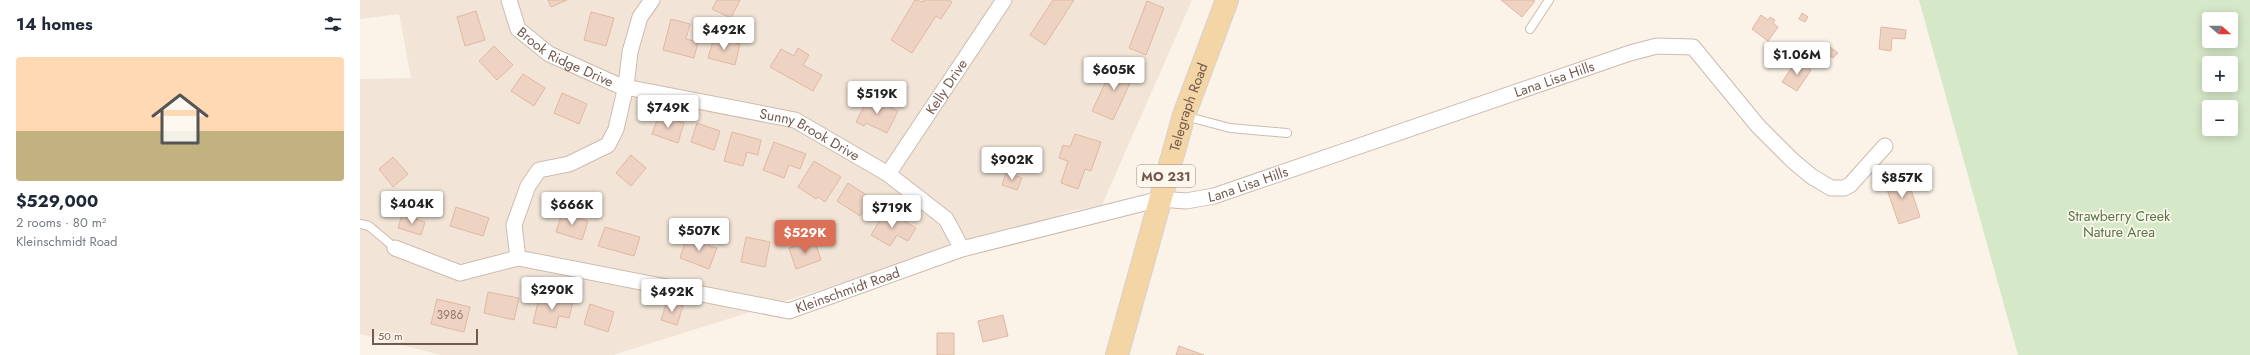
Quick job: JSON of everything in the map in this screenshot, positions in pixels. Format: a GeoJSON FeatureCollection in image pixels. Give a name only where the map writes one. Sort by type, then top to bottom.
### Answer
{"type":"FeatureCollection","features":[{"type":"Feature","properties":{"kind":"main road","name":"Telegraph Road"},"geometry":{"type":"LineString","coordinates":[[1117,355],[1184,115],[1227,0]]}},
{"type":"Feature","properties":{"kind":"street","name":"Brook Ridge Drive"},"geometry":{"type":"LineString","coordinates":[[509,0],[518,29],[549,54],[623,86]]}},
{"type":"Feature","properties":{"kind":"street"},"geometry":{"type":"LineString","coordinates":[[518,258],[514,225],[528,186],[539,170],[569,164],[608,144],[616,129],[630,52],[640,17],[652,0]]}},
{"type":"Feature","properties":{"kind":"street","name":"Kelly Drive"},"geometry":{"type":"LineString","coordinates":[[888,174],[1004,0]]}},
{"type":"Feature","properties":{"kind":"street","name":"Lana Lisa Hills"},"geometry":{"type":"LineString","coordinates":[[1160,199],[1186,201],[1214,196],[1630,53],[1657,46],[1692,47],[1775,143],[1811,176],[1831,188],[1844,188],[1850,185],[1884,146]]}},
{"type":"Feature","properties":{"kind":"street","name":"Sunny Brook Drive"},"geometry":{"type":"LineString","coordinates":[[623,86],[794,120],[888,174],[946,219],[962,249]]}},
{"type":"Feature","properties":{"kind":"street","name":"Kleinschmidt Road"},"geometry":{"type":"LineString","coordinates":[[395,248],[460,273],[518,258],[789,310],[962,249],[1160,199]]}},
{"type":"Feature","properties":{"kind":"lane"},"geometry":{"type":"LineString","coordinates":[[1530,29],[1550,0]]}},
{"type":"Feature","properties":{"kind":"lane"},"geometry":{"type":"LineString","coordinates":[[1184,115],[1230,128],[1287,133]]}},
{"type":"Feature","properties":{"kind":"lane"},"geometry":{"type":"LineString","coordinates":[[360,224],[369,226],[395,248]]}},
{"type":"Feature","properties":{"kind":"shaded area"},"geometry":{"type":"Polygon","coordinates":[[[360,0],[1192,0],[1102,205],[1072,211],[613,355],[440,355],[360,334],[360,79],[411,78],[399,14],[360,19],[360,0]]]}},
{"type":"Feature","properties":{"kind":"green space","name":"Strawberry Creek Nature Area"},"geometry":{"type":"Polygon","coordinates":[[[1919,0],[2250,0],[2250,355],[2018,355],[1919,0]]]}},
{"type":"Feature","properties":{"kind":"building"},"geometry":{"type":"Polygon","coordinates":[[[548,0],[567,0],[551,7],[548,0]]]}},
{"type":"Feature","properties":{"kind":"building"},"geometry":{"type":"Polygon","coordinates":[[[717,0],[740,0],[731,18],[712,9],[717,0]]]}},
{"type":"Feature","properties":{"kind":"building"},"geometry":{"type":"Polygon","coordinates":[[[915,0],[923,2],[924,0],[949,0],[952,2],[941,19],[936,16],[912,53],[891,40],[915,0]]]}},
{"type":"Feature","properties":{"kind":"building"},"geometry":{"type":"Polygon","coordinates":[[[1053,0],[1074,0],[1045,45],[1030,35],[1053,0]]]}},
{"type":"Feature","properties":{"kind":"building"},"geometry":{"type":"Polygon","coordinates":[[[1501,0],[1533,0],[1535,1],[1522,17],[1501,0]]]}},
{"type":"Feature","properties":{"kind":"building"},"geometry":{"type":"Polygon","coordinates":[[[1147,1],[1164,8],[1146,55],[1129,48],[1147,1]]]}},
{"type":"Feature","properties":{"kind":"building"},"geometry":{"type":"Polygon","coordinates":[[[476,11],[485,40],[465,46],[457,17],[476,11]]]}},
{"type":"Feature","properties":{"kind":"building"},"geometry":{"type":"Polygon","coordinates":[[[591,12],[614,18],[606,46],[584,40],[591,12]]]}},
{"type":"Feature","properties":{"kind":"building"},"geometry":{"type":"Polygon","coordinates":[[[1802,13],[1808,17],[1805,22],[1799,19],[1802,13]]]}},
{"type":"Feature","properties":{"kind":"building"},"geometry":{"type":"Polygon","coordinates":[[[1761,15],[1768,20],[1770,17],[1775,20],[1773,23],[1778,27],[1768,41],[1752,29],[1761,15]]]}},
{"type":"Feature","properties":{"kind":"building"},"geometry":{"type":"Polygon","coordinates":[[[671,19],[690,24],[686,39],[698,42],[694,58],[663,50],[671,19]]]}},
{"type":"Feature","properties":{"kind":"building"},"geometry":{"type":"Polygon","coordinates":[[[1881,27],[1906,30],[1905,39],[1892,38],[1891,51],[1879,49],[1881,27]]]}},
{"type":"Feature","properties":{"kind":"building"},"geometry":{"type":"Polygon","coordinates":[[[714,37],[740,44],[735,65],[708,58],[714,37]]]}},
{"type":"Feature","properties":{"kind":"building"},"geometry":{"type":"Polygon","coordinates":[[[1827,45],[1838,53],[1833,58],[1823,50],[1827,45]]]}},
{"type":"Feature","properties":{"kind":"building"},"geometry":{"type":"Polygon","coordinates":[[[494,46],[513,65],[497,80],[479,61],[494,46]]]}},
{"type":"Feature","properties":{"kind":"building"},"geometry":{"type":"Polygon","coordinates":[[[798,48],[809,55],[803,65],[822,75],[813,91],[770,67],[781,49],[794,56],[798,48]]]}},
{"type":"Feature","properties":{"kind":"building"},"geometry":{"type":"Polygon","coordinates":[[[1797,60],[1811,70],[1797,91],[1782,82],[1797,60]]]}},
{"type":"Feature","properties":{"kind":"building"},"geometry":{"type":"Polygon","coordinates":[[[1115,62],[1135,72],[1113,120],[1092,111],[1115,62]]]}},
{"type":"Feature","properties":{"kind":"building"},"geometry":{"type":"Polygon","coordinates":[[[523,74],[545,88],[534,106],[511,91],[523,74]]]}},
{"type":"Feature","properties":{"kind":"building"},"geometry":{"type":"Polygon","coordinates":[[[562,93],[587,104],[579,124],[554,113],[562,93]]]}},
{"type":"Feature","properties":{"kind":"building"},"geometry":{"type":"Polygon","coordinates":[[[869,97],[898,111],[887,133],[866,123],[864,126],[856,122],[869,97]]]}},
{"type":"Feature","properties":{"kind":"building"},"geometry":{"type":"Polygon","coordinates":[[[659,115],[684,123],[678,143],[652,134],[659,115]]]}},
{"type":"Feature","properties":{"kind":"building"},"geometry":{"type":"Polygon","coordinates":[[[697,123],[720,131],[714,150],[691,142],[697,123]]]}},
{"type":"Feature","properties":{"kind":"building"},"geometry":{"type":"Polygon","coordinates":[[[732,132],[761,140],[758,155],[747,152],[743,166],[724,161],[732,132]]]}},
{"type":"Feature","properties":{"kind":"building"},"geometry":{"type":"Polygon","coordinates":[[[1075,134],[1101,142],[1091,171],[1085,169],[1078,189],[1061,183],[1068,161],[1059,158],[1063,145],[1070,147],[1075,134]]]}},
{"type":"Feature","properties":{"kind":"building"},"geometry":{"type":"Polygon","coordinates":[[[774,142],[806,154],[800,169],[789,165],[784,178],[763,170],[774,142]]]}},
{"type":"Feature","properties":{"kind":"building"},"geometry":{"type":"Polygon","coordinates":[[[631,155],[646,168],[631,186],[616,173],[631,155]]]}},
{"type":"Feature","properties":{"kind":"building"},"geometry":{"type":"Polygon","coordinates":[[[393,157],[408,174],[393,187],[379,169],[393,157]]]}},
{"type":"Feature","properties":{"kind":"building"},"geometry":{"type":"Polygon","coordinates":[[[814,161],[841,177],[825,202],[818,197],[816,199],[798,187],[814,161]]]}},
{"type":"Feature","properties":{"kind":"building"},"geometry":{"type":"Polygon","coordinates":[[[1006,172],[1022,178],[1017,190],[1002,185],[1006,172]]]}},
{"type":"Feature","properties":{"kind":"building"},"geometry":{"type":"Polygon","coordinates":[[[1906,174],[1920,217],[1899,224],[1884,181],[1906,174]]]}},
{"type":"Feature","properties":{"kind":"building"},"geometry":{"type":"Polygon","coordinates":[[[848,183],[871,198],[860,216],[837,201],[848,183]]]}},
{"type":"Feature","properties":{"kind":"building"},"geometry":{"type":"Polygon","coordinates":[[[456,207],[489,218],[483,236],[450,226],[456,207]]]}},
{"type":"Feature","properties":{"kind":"building"},"geometry":{"type":"Polygon","coordinates":[[[886,210],[916,228],[908,241],[897,235],[890,246],[871,235],[886,210]]]}},
{"type":"Feature","properties":{"kind":"building"},"geometry":{"type":"Polygon","coordinates":[[[562,213],[588,221],[582,240],[556,232],[562,213]]]}},
{"type":"Feature","properties":{"kind":"building"},"geometry":{"type":"Polygon","coordinates":[[[402,215],[425,222],[421,235],[398,228],[402,215]]]}},
{"type":"Feature","properties":{"kind":"building"},"geometry":{"type":"Polygon","coordinates":[[[605,227],[640,237],[634,256],[598,246],[605,227]]]}},
{"type":"Feature","properties":{"kind":"building"},"geometry":{"type":"Polygon","coordinates":[[[698,235],[711,239],[709,246],[717,248],[709,269],[680,258],[686,239],[695,242],[698,235]]]}},
{"type":"Feature","properties":{"kind":"building"},"geometry":{"type":"Polygon","coordinates":[[[746,237],[770,242],[765,267],[741,262],[746,237]]]}},
{"type":"Feature","properties":{"kind":"building"},"geometry":{"type":"Polygon","coordinates":[[[814,239],[821,260],[796,269],[789,248],[814,239]]]}},
{"type":"Feature","properties":{"kind":"building"},"geometry":{"type":"Polygon","coordinates":[[[488,292],[519,298],[514,320],[484,313],[488,292]]]}},
{"type":"Feature","properties":{"kind":"building"},"geometry":{"type":"Polygon","coordinates":[[[540,294],[573,302],[569,318],[559,316],[556,328],[533,323],[540,294]]]}},
{"type":"Feature","properties":{"kind":"building"},"geometry":{"type":"Polygon","coordinates":[[[437,299],[470,307],[464,332],[431,324],[437,299]]]}},
{"type":"Feature","properties":{"kind":"building"},"geometry":{"type":"Polygon","coordinates":[[[667,301],[683,306],[677,325],[661,320],[667,301]]]}},
{"type":"Feature","properties":{"kind":"building"},"geometry":{"type":"Polygon","coordinates":[[[590,304],[614,312],[608,332],[584,324],[590,304]]]}},
{"type":"Feature","properties":{"kind":"building"},"geometry":{"type":"Polygon","coordinates":[[[1003,315],[1008,336],[983,342],[978,321],[1003,315]]]}},
{"type":"Feature","properties":{"kind":"building"},"geometry":{"type":"Polygon","coordinates":[[[937,333],[954,333],[954,355],[937,355],[937,333]]]}},
{"type":"Feature","properties":{"kind":"building"},"geometry":{"type":"Polygon","coordinates":[[[1179,346],[1204,355],[1176,355],[1179,346]]]}}]}
